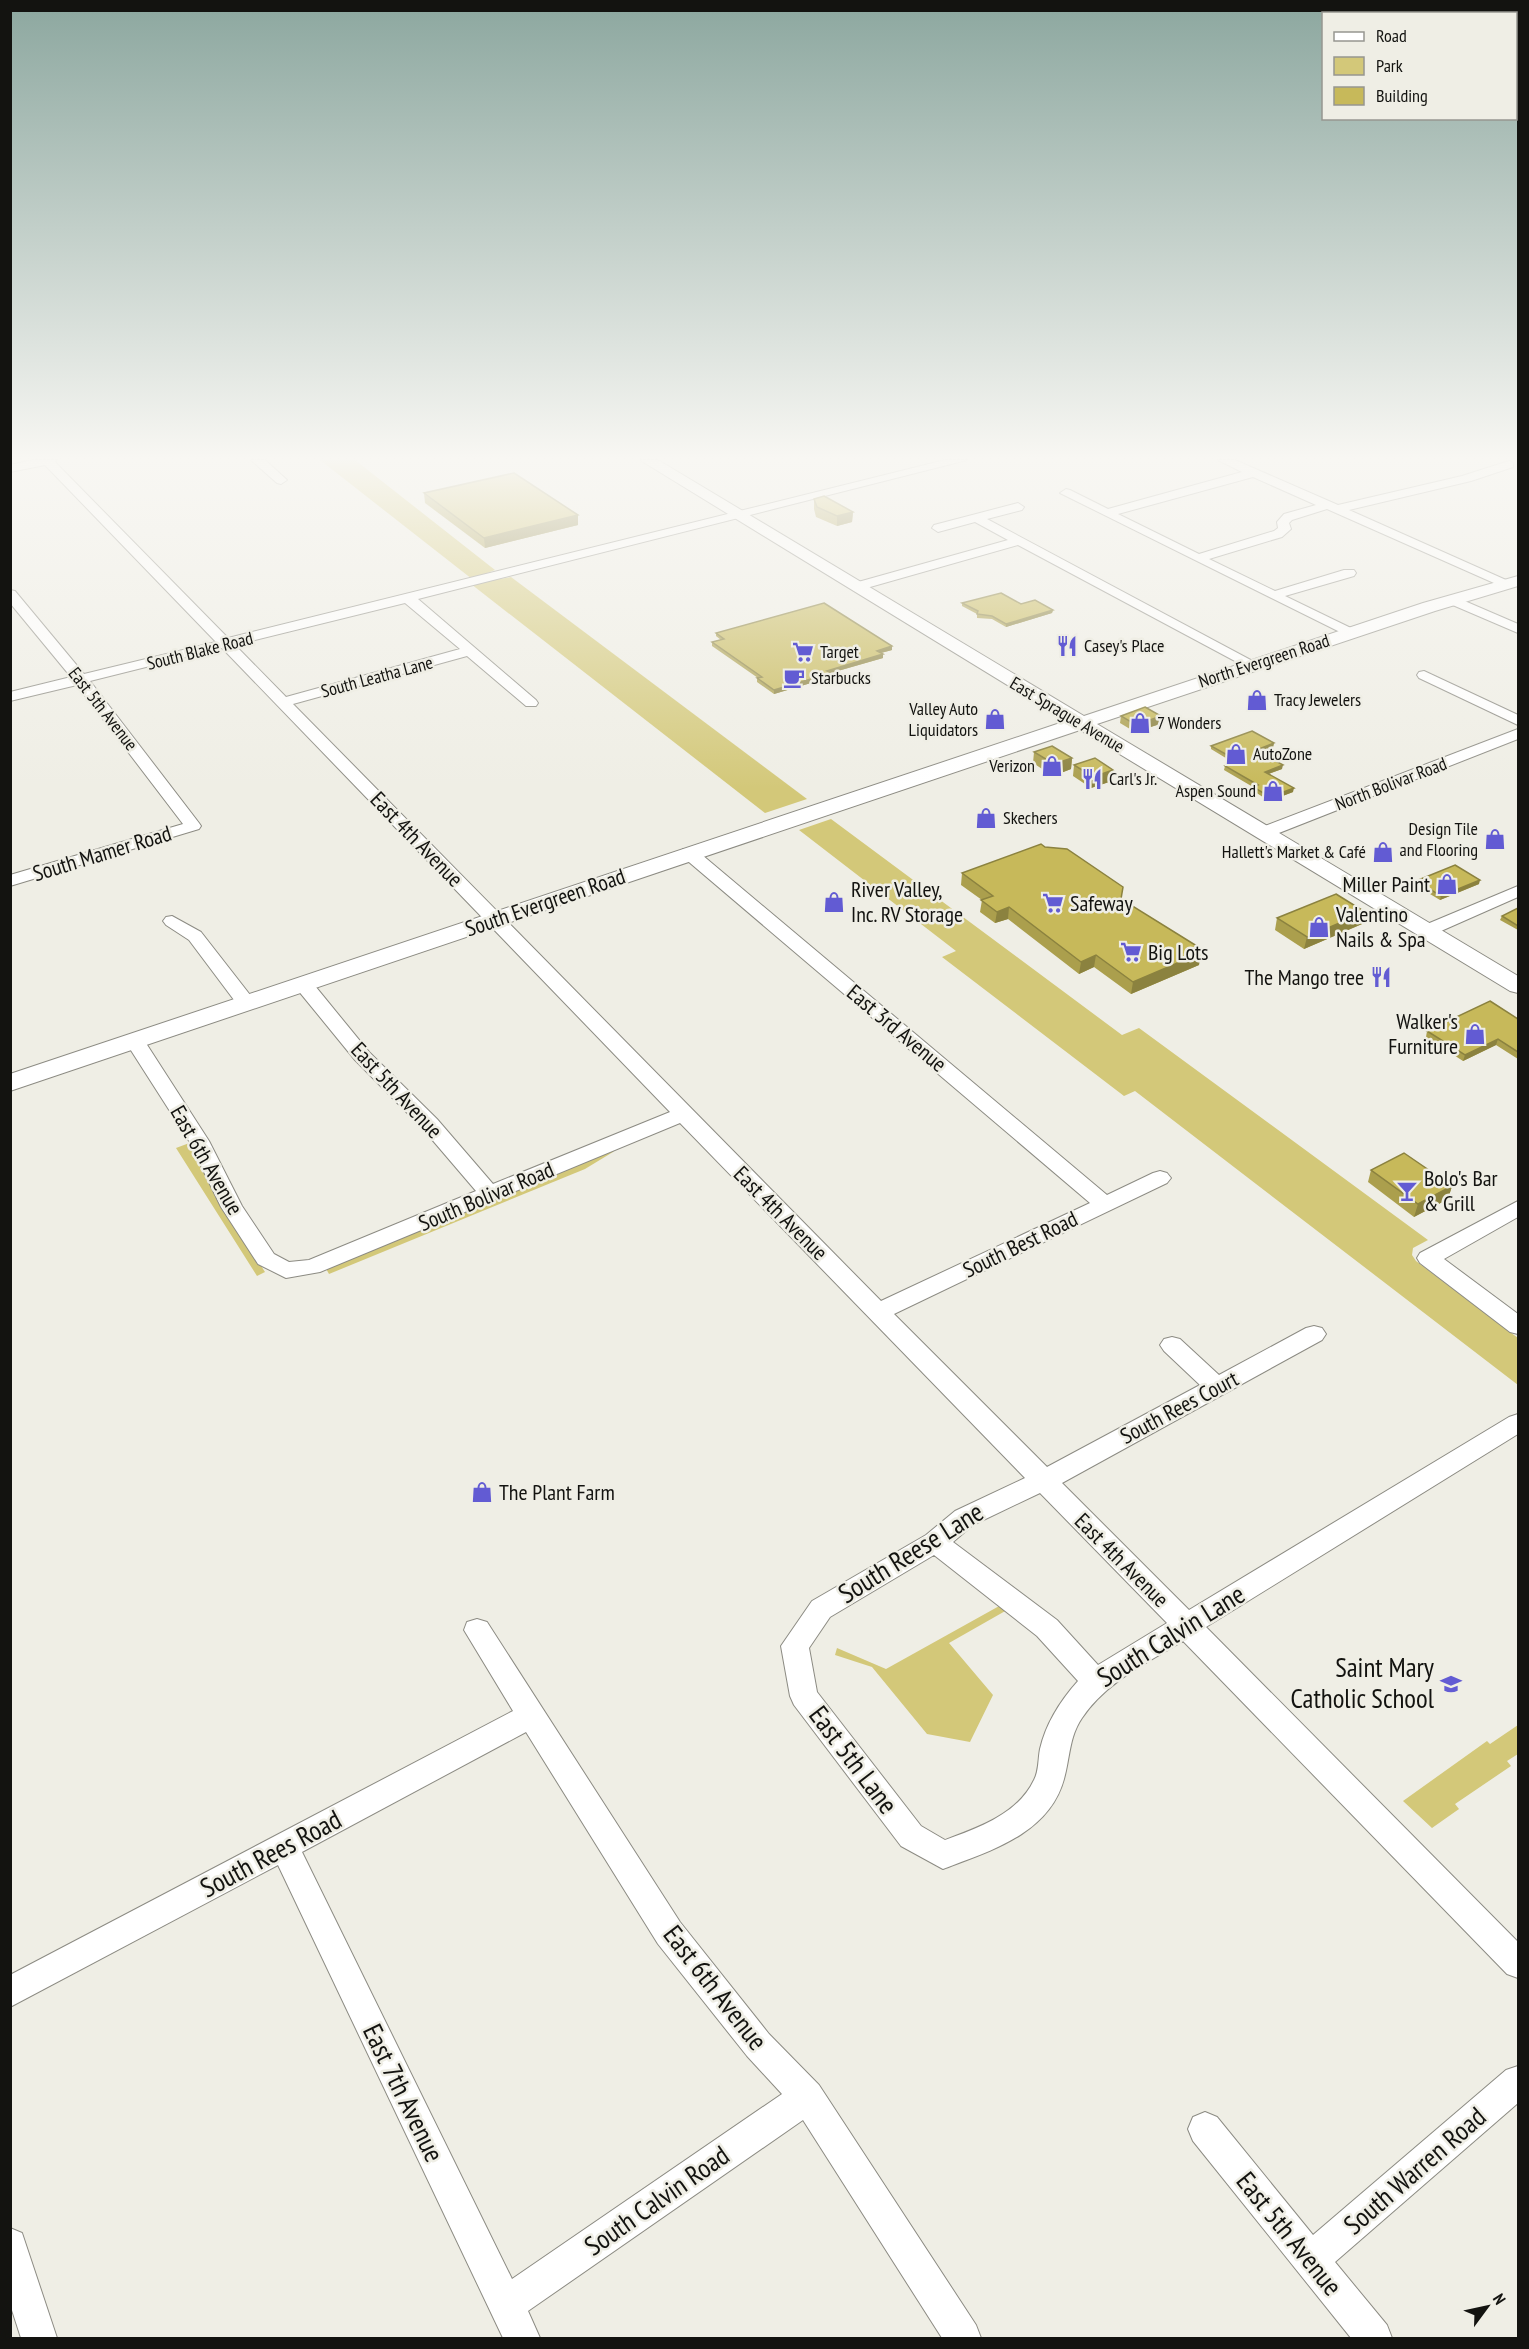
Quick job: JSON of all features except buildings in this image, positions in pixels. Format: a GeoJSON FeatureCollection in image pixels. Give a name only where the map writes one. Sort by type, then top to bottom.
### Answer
{"type":"FeatureCollection","features":[{"type":"Feature","properties":{"kind":"main road","name":"East Sprague Avenue"},"geometry":{"type":"LineString","coordinates":[[827,570],[1518,986]]}},
{"type":"Feature","properties":{"kind":"main road","name":"North Evergreen Road"},"geometry":{"type":"LineString","coordinates":[[1080,723],[1350,633],[1513,582]]}},
{"type":"Feature","properties":{"kind":"main road","name":"South Evergreen Road"},"geometry":{"type":"LineString","coordinates":[[10,1083],[1080,723]]}},
{"type":"Feature","properties":{"kind":"street","name":"East 4th Avenue"},"geometry":{"type":"LineString","coordinates":[[154,570],[683,1114],[1518,1963]]}},
{"type":"Feature","properties":{"kind":"street","name":"South Blake Road"},"geometry":{"type":"LineString","coordinates":[[10,697],[526,570]]}},
{"type":"Feature","properties":{"kind":"street"},"geometry":{"type":"LineString","coordinates":[[856,587],[918,570]]}},
{"type":"Feature","properties":{"kind":"street"},"geometry":{"type":"LineString","coordinates":[[1073,570],[1253,665]]}},
{"type":"Feature","properties":{"kind":"street"},"geometry":{"type":"LineString","coordinates":[[1221,570],[1350,633]]}},
{"type":"Feature","properties":{"kind":"street"},"geometry":{"type":"LineString","coordinates":[[1483,570],[1513,582]]}},
{"type":"Feature","properties":{"kind":"street"},"geometry":{"type":"LineString","coordinates":[[1274,596],[1349,573]]}},
{"type":"Feature","properties":{"kind":"street","name":"East 5th Avenue"},"geometry":{"type":"LineString","coordinates":[[10,594],[81,680],[193,826]]}},
{"type":"Feature","properties":{"kind":"street"},"geometry":{"type":"LineString","coordinates":[[410,599],[531,703]]}},
{"type":"Feature","properties":{"kind":"street"},"geometry":{"type":"LineString","coordinates":[[1453,600],[1518,629]]}},
{"type":"Feature","properties":{"kind":"street","name":"South Leatha Lane"},"geometry":{"type":"LineString","coordinates":[[284,702],[470,651]]}},
{"type":"Feature","properties":{"kind":"street"},"geometry":{"type":"LineString","coordinates":[[1424,675],[1518,721]]}},
{"type":"Feature","properties":{"kind":"street","name":"North Bolivar Road"},"geometry":{"type":"LineString","coordinates":[[1263,833],[1518,734]]}},
{"type":"Feature","properties":{"kind":"street","name":"South Mamer Road"},"geometry":{"type":"LineString","coordinates":[[16,879],[193,826]]}},
{"type":"Feature","properties":{"kind":"street","name":"East 3rd Avenue"},"geometry":{"type":"LineString","coordinates":[[689,853],[1105,1204]]}},
{"type":"Feature","properties":{"kind":"street"},"geometry":{"type":"LineString","coordinates":[[10,861],[16,879]]}},
{"type":"Feature","properties":{"kind":"street"},"geometry":{"type":"LineString","coordinates":[[1426,931],[1518,891]]}},
{"type":"Feature","properties":{"kind":"street"},"geometry":{"type":"LineString","coordinates":[[172,921],[195,936],[247,1004]]}},
{"type":"Feature","properties":{"kind":"street","name":"East 5th Avenue"},"geometry":{"type":"LineString","coordinates":[[304,985],[362,1056],[430,1124],[491,1195]]}},
{"type":"Feature","properties":{"kind":"street","name":"East 6th Avenue"},"geometry":{"type":"LineString","coordinates":[[135,1041],[199,1141],[232,1207],[266,1259],[286,1270]]}},
{"type":"Feature","properties":{"kind":"street","name":"South Bolivar Road"},"geometry":{"type":"LineString","coordinates":[[286,1270],[312,1267],[491,1195],[615,1140],[683,1114]]}},
{"type":"Feature","properties":{"kind":"street","name":"South Best Road"},"geometry":{"type":"LineString","coordinates":[[879,1311],[1160,1178]]}},
{"type":"Feature","properties":{"kind":"street"},"geometry":{"type":"LineString","coordinates":[[1518,1208],[1428,1258],[1518,1326]]}},
{"type":"Feature","properties":{"kind":"street","name":"South Rees Court"},"geometry":{"type":"LineString","coordinates":[[1043,1481],[1314,1334]]}},
{"type":"Feature","properties":{"kind":"street"},"geometry":{"type":"LineString","coordinates":[[1172,1345],[1217,1387]]}},
{"type":"Feature","properties":{"kind":"street","name":"South Calvin Lane"},"geometry":{"type":"LineString","coordinates":[[943,1855],[997,1835],[1025,1817],[1048,1783],[1056,1744],[1068,1711],[1095,1681],[1518,1424]]}},
{"type":"Feature","properties":{"kind":"street","name":"South Reese Lane"},"geometry":{"type":"LineString","coordinates":[[795,1646],[821,1609],[935,1542],[964,1518],[1043,1481]]}},
{"type":"Feature","properties":{"kind":"street"},"geometry":{"type":"LineString","coordinates":[[935,1542],[1047,1628],[1095,1681]]}},
{"type":"Feature","properties":{"kind":"street","name":"East 6th Avenue"},"geometry":{"type":"LineString","coordinates":[[477,1630],[669,1933],[758,2045],[807,2097],[963,2338]]}},
{"type":"Feature","properties":{"kind":"street","name":"East 5th Lane"},"geometry":{"type":"LineString","coordinates":[[795,1646],[804,1696],[911,1836],[943,1855]]}},
{"type":"Feature","properties":{"kind":"street","name":"South Rees Road"},"geometry":{"type":"LineString","coordinates":[[10,1992],[531,1715]]}},
{"type":"Feature","properties":{"kind":"street","name":"East 7th Avenue"},"geometry":{"type":"LineString","coordinates":[[284,1847],[522,2338]]}},
{"type":"Feature","properties":{"kind":"street","name":"South Warren Road"},"geometry":{"type":"LineString","coordinates":[[1311,2260],[1518,2082]]}},
{"type":"Feature","properties":{"kind":"street","name":"South Calvin Road"},"geometry":{"type":"LineString","coordinates":[[506,2306],[807,2097]]}},
{"type":"Feature","properties":{"kind":"street","name":"East 5th Avenue"},"geometry":{"type":"LineString","coordinates":[[1205,2128],[1374,2338]]}},
{"type":"Feature","properties":{"kind":"street"},"geometry":{"type":"LineString","coordinates":[[10,2245],[39,2338]]}},
{"type":"Feature","properties":{"kind":"green space"},"geometry":{"type":"Polygon","coordinates":[[[460,570],[495,570],[472,579],[460,570]]]}},
{"type":"Feature","properties":{"kind":"green space"},"geometry":{"type":"Polygon","coordinates":[[[511,577],[807,799],[765,813],[471,584],[511,577]]]}},
{"type":"Feature","properties":{"kind":"green space"},"geometry":{"type":"Polygon","coordinates":[[[831,819],[1122,1035],[1139,1028],[1428,1240],[1413,1248],[1412,1255],[1416,1261],[1518,1338],[1518,1385],[1135,1091],[1124,1096],[942,957],[956,951],[799,830],[831,819]]]}},
{"type":"Feature","properties":{"kind":"green space"},"geometry":{"type":"Polygon","coordinates":[[[192,1142],[230,1217],[265,1272],[257,1276],[176,1148],[192,1142]]]}},
{"type":"Feature","properties":{"kind":"green space"},"geometry":{"type":"Polygon","coordinates":[[[623,1142],[613,1152],[585,1169],[329,1274],[325,1267],[623,1142]]]}},
{"type":"Feature","properties":{"kind":"green space"},"geometry":{"type":"Polygon","coordinates":[[[1001,1605],[1007,1610],[949,1643],[993,1695],[970,1742],[927,1734],[872,1667],[835,1655],[837,1648],[886,1669],[1001,1605]]]}},
{"type":"Feature","properties":{"kind":"green space"},"geometry":{"type":"Polygon","coordinates":[[[1518,1725],[1518,1754],[1507,1761],[1511,1766],[1455,1804],[1459,1809],[1432,1828],[1403,1801],[1487,1741],[1490,1744],[1518,1725]]]}},
{"type":"Feature","properties":{"kind":"place","name":"Casey's Place"},"geometry":{"type":"Point","coordinates":[1067,646]}},
{"type":"Feature","properties":{"kind":"place","name":"Target"},"geometry":{"type":"Point","coordinates":[803,652]}},
{"type":"Feature","properties":{"kind":"place","name":"Starbucks"},"geometry":{"type":"Point","coordinates":[794,678]}},
{"type":"Feature","properties":{"kind":"place","name":"Tracy Jewelers"},"geometry":{"type":"Point","coordinates":[1257,700]}},
{"type":"Feature","properties":{"kind":"place","name":"Valley Auto Liquidators"},"geometry":{"type":"Point","coordinates":[995,719]}},
{"type":"Feature","properties":{"kind":"place","name":"7 Wonders"},"geometry":{"type":"Point","coordinates":[1140,723]}},
{"type":"Feature","properties":{"kind":"place","name":"AutoZone"},"geometry":{"type":"Point","coordinates":[1236,754]}},
{"type":"Feature","properties":{"kind":"place","name":"Verizon"},"geometry":{"type":"Point","coordinates":[1052,766]}},
{"type":"Feature","properties":{"kind":"place","name":"Carl's Jr."},"geometry":{"type":"Point","coordinates":[1092,779]}},
{"type":"Feature","properties":{"kind":"place","name":"Aspen Sound"},"geometry":{"type":"Point","coordinates":[1273,791]}},
{"type":"Feature","properties":{"kind":"place","name":"Skechers"},"geometry":{"type":"Point","coordinates":[986,818]}},
{"type":"Feature","properties":{"kind":"place","name":"Design Tile and Flooring"},"geometry":{"type":"Point","coordinates":[1495,839]}},
{"type":"Feature","properties":{"kind":"place","name":"Hallett's Market & Café"},"geometry":{"type":"Point","coordinates":[1383,852]}},
{"type":"Feature","properties":{"kind":"place","name":"Miller Paint"},"geometry":{"type":"Point","coordinates":[1447,884]}},
{"type":"Feature","properties":{"kind":"place","name":"River Valley, Inc. RV Storage"},"geometry":{"type":"Point","coordinates":[834,902]}},
{"type":"Feature","properties":{"kind":"place","name":"Safeway"},"geometry":{"type":"Point","coordinates":[1053,903]}},
{"type":"Feature","properties":{"kind":"place","name":"Valentino Nails & Spa"},"geometry":{"type":"Point","coordinates":[1319,927]}},
{"type":"Feature","properties":{"kind":"place","name":"Big Lots"},"geometry":{"type":"Point","coordinates":[1131,952]}},
{"type":"Feature","properties":{"kind":"place","name":"The Mango tree"},"geometry":{"type":"Point","coordinates":[1381,977]}},
{"type":"Feature","properties":{"kind":"place","name":"Walker's Furniture"},"geometry":{"type":"Point","coordinates":[1475,1034]}},
{"type":"Feature","properties":{"kind":"place","name":"Bolo's Bar & Grill"},"geometry":{"type":"Point","coordinates":[1407,1191]}},
{"type":"Feature","properties":{"kind":"place","name":"The Plant Farm"},"geometry":{"type":"Point","coordinates":[482,1492]}},
{"type":"Feature","properties":{"kind":"place","name":"Saint Mary Catholic School"},"geometry":{"type":"Point","coordinates":[1451,1684]}}]}
